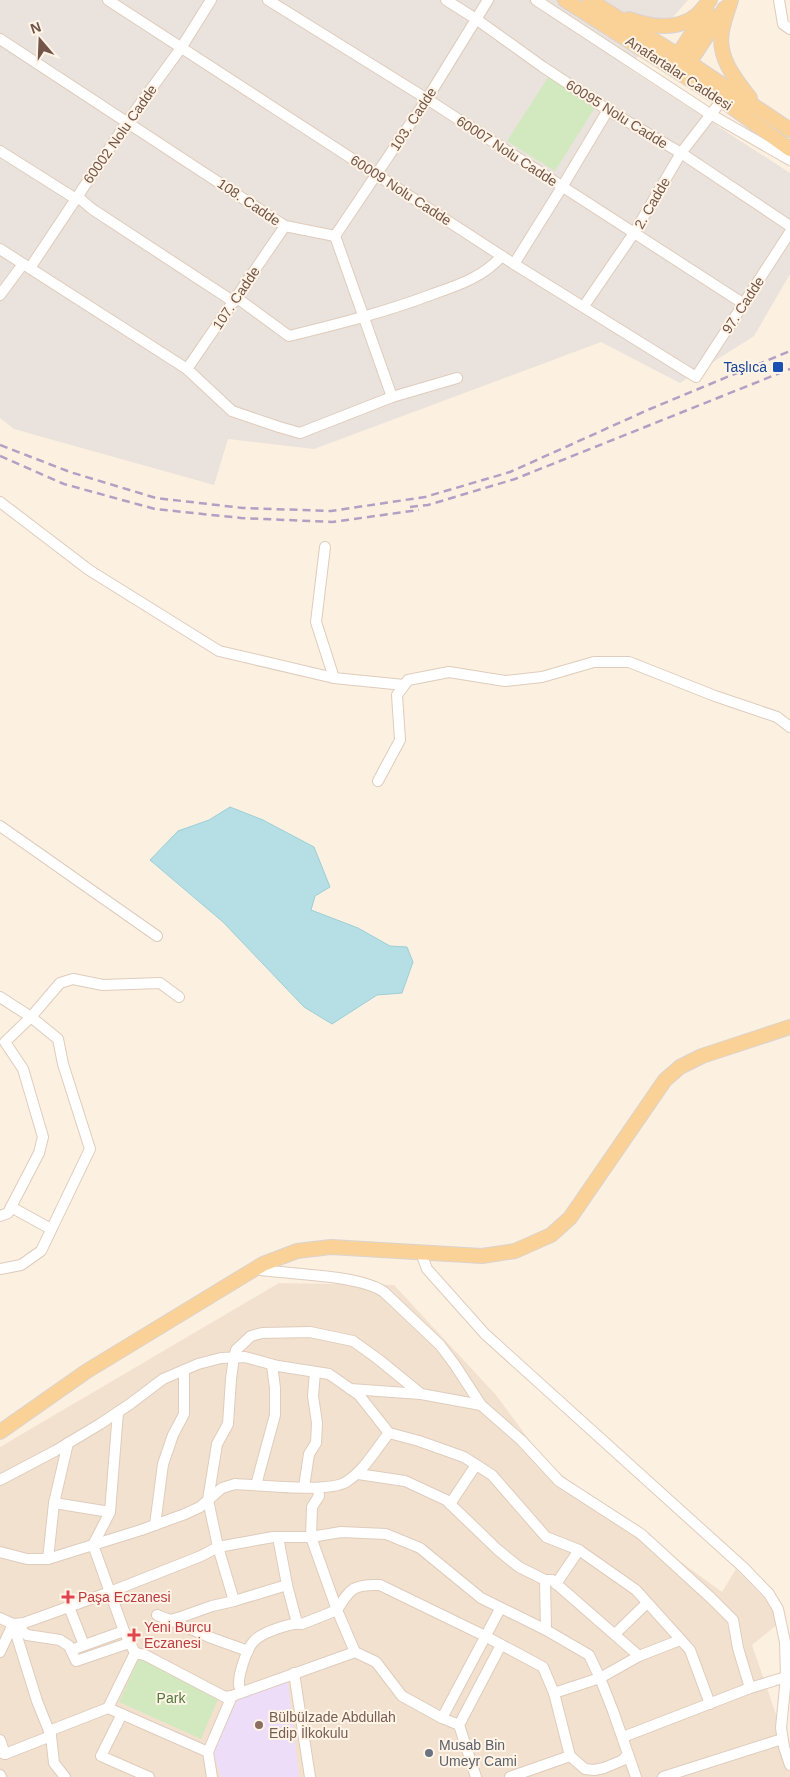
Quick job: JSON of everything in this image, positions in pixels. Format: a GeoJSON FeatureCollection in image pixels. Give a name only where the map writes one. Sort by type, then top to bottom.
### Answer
{"type":"FeatureCollection","features":[{"type":"Feature","properties":{"kind":"main road","name":"Anafartalar Caddesi"},"geometry":{"type":"LineString","coordinates":[[565,0],[756,107],[790,130]]}},
{"type":"Feature","properties":{"kind":"main road","name":"Anafartalar Caddesi"},"geometry":{"type":"LineString","coordinates":[[589,0],[680,64],[722,100],[790,149]]}},
{"type":"Feature","properties":{"kind":"main road"},"geometry":{"type":"LineString","coordinates":[[607,12],[645,25],[675,26],[697,14],[710,0]]}},
{"type":"Feature","properties":{"kind":"main road"},"geometry":{"type":"LineString","coordinates":[[680,64],[714,0]]}},
{"type":"Feature","properties":{"kind":"main road"},"geometry":{"type":"LineString","coordinates":[[680,64],[731,0]]}},
{"type":"Feature","properties":{"kind":"main road"},"geometry":{"type":"LineString","coordinates":[[731,0],[722,32],[724,54],[737,82],[756,107]]}},
{"type":"Feature","properties":{"kind":"main road"},"geometry":{"type":"LineString","coordinates":[[0,1432],[87,1371],[254,1269],[297,1251],[331,1247],[482,1256],[515,1251],[550,1235],[570,1218],[666,1080],[680,1067],[702,1056],[790,1026]]}},
{"type":"Feature","properties":{"kind":"street","name":"60009 Nolu Cadde"},"geometry":{"type":"LineString","coordinates":[[108,0],[514,264],[696,377]]}},
{"type":"Feature","properties":{"kind":"street","name":"60002 Nolu Cadde"},"geometry":{"type":"LineString","coordinates":[[0,295],[26,266],[77,198],[181,48],[211,0]]}},
{"type":"Feature","properties":{"kind":"street","name":"60007 Nolu Cadde"},"geometry":{"type":"LineString","coordinates":[[268,0],[427,99],[744,304]]}},
{"type":"Feature","properties":{"kind":"street","name":"60095 Nolu Cadde"},"geometry":{"type":"LineString","coordinates":[[446,0],[608,110],[681,153],[790,226]]}},
{"type":"Feature","properties":{"kind":"street","name":"103. Cadde"},"geometry":{"type":"LineString","coordinates":[[335,236],[427,99],[488,0]]}},
{"type":"Feature","properties":{"kind":"street"},"geometry":{"type":"LineString","coordinates":[[536,0],[710,114],[790,160]]}},
{"type":"Feature","properties":{"kind":"street"},"geometry":{"type":"LineString","coordinates":[[779,0],[783,24],[790,29]]}},
{"type":"Feature","properties":{"kind":"street","name":"108. Cadde"},"geometry":{"type":"LineString","coordinates":[[0,39],[285,226],[335,236]]}},
{"type":"Feature","properties":{"kind":"street","name":"2. Cadde"},"geometry":{"type":"LineString","coordinates":[[584,306],[634,233],[681,153],[722,100]]}},
{"type":"Feature","properties":{"kind":"street"},"geometry":{"type":"LineString","coordinates":[[514,264],[608,110]]}},
{"type":"Feature","properties":{"kind":"street"},"geometry":{"type":"LineString","coordinates":[[0,151],[77,198],[289,336],[364,318],[414,301],[475,278],[488,270],[502,256]]}},
{"type":"Feature","properties":{"kind":"street","name":"107. Cadde"},"geometry":{"type":"LineString","coordinates":[[187,369],[285,226]]}},
{"type":"Feature","properties":{"kind":"street","name":"97. Cadde"},"geometry":{"type":"LineString","coordinates":[[696,377],[790,232]]}},
{"type":"Feature","properties":{"kind":"street"},"geometry":{"type":"LineString","coordinates":[[335,236],[392,398]]}},
{"type":"Feature","properties":{"kind":"street"},"geometry":{"type":"LineString","coordinates":[[0,249],[187,369],[232,411],[300,433],[392,398],[457,378]]}},
{"type":"Feature","properties":{"kind":"street"},"geometry":{"type":"LineString","coordinates":[[0,502],[89,570],[219,651],[334,678],[404,685]]}},
{"type":"Feature","properties":{"kind":"street"},"geometry":{"type":"LineString","coordinates":[[325,547],[316,622],[334,678]]}},
{"type":"Feature","properties":{"kind":"street"},"geometry":{"type":"LineString","coordinates":[[378,781],[400,740],[397,695],[408,680],[449,672],[505,681],[542,677],[594,662],[629,662],[715,696],[776,717],[790,727]]}},
{"type":"Feature","properties":{"kind":"street"},"geometry":{"type":"LineString","coordinates":[[0,826],[158,936]]}},
{"type":"Feature","properties":{"kind":"street"},"geometry":{"type":"LineString","coordinates":[[0,1216],[8,1212],[11,1207],[39,1153],[42,1137],[24,1070],[4,1042],[31,1017],[60,984],[73,979],[103,985],[160,983],[179,997]]}},
{"type":"Feature","properties":{"kind":"street"},"geometry":{"type":"LineString","coordinates":[[0,997],[31,1017],[58,1039],[63,1064],[90,1149],[41,1251],[20,1266],[0,1269]]}},
{"type":"Feature","properties":{"kind":"street"},"geometry":{"type":"LineString","coordinates":[[0,1048],[15,1058]]}},
{"type":"Feature","properties":{"kind":"street"},"geometry":{"type":"LineString","coordinates":[[11,1207],[51,1229]]}},
{"type":"Feature","properties":{"kind":"street"},"geometry":{"type":"LineString","coordinates":[[421,1253],[432,1275],[485,1334],[744,1568],[769,1594],[778,1609],[785,1642],[786,1677],[781,1728],[782,1739],[790,1765]]}},
{"type":"Feature","properties":{"kind":"street"},"geometry":{"type":"LineString","coordinates":[[254,1269],[340,1279],[377,1287],[413,1318],[440,1345],[481,1406],[521,1440],[559,1481],[641,1534],[719,1606],[732,1620],[742,1665],[750,1688]]}},
{"type":"Feature","properties":{"kind":"street"},"geometry":{"type":"LineString","coordinates":[[234,1602],[218,1547],[208,1500],[217,1444],[228,1424],[231,1379],[236,1350],[251,1336],[262,1333],[310,1332],[353,1342],[378,1359],[421,1394]]}},
{"type":"Feature","properties":{"kind":"street"},"geometry":{"type":"LineString","coordinates":[[0,1480],[68,1443],[118,1412],[163,1379],[198,1364],[221,1358],[245,1357],[272,1365],[329,1374],[359,1395],[389,1433],[419,1441],[464,1457],[492,1475],[546,1536],[579,1550],[636,1590],[690,1650],[710,1704]]}},
{"type":"Feature","properties":{"kind":"street"},"geometry":{"type":"LineString","coordinates":[[256,1485],[275,1415],[275,1388],[272,1365]]}},
{"type":"Feature","properties":{"kind":"street"},"geometry":{"type":"LineString","coordinates":[[155,1525],[163,1464],[172,1435],[184,1414],[184,1370]]}},
{"type":"Feature","properties":{"kind":"street"},"geometry":{"type":"LineString","coordinates":[[304,1487],[309,1454],[316,1443],[317,1423],[313,1396],[315,1372]]}},
{"type":"Feature","properties":{"kind":"street"},"geometry":{"type":"LineString","coordinates":[[350,1389],[421,1394],[481,1406]]}},
{"type":"Feature","properties":{"kind":"street"},"geometry":{"type":"LineString","coordinates":[[118,1412],[110,1512],[93,1545],[124,1631],[135,1653],[145,1656],[225,1697],[355,1652]]}},
{"type":"Feature","properties":{"kind":"street"},"geometry":{"type":"LineString","coordinates":[[0,1552],[27,1559],[48,1559],[142,1530],[185,1514],[200,1507],[222,1488],[235,1484],[323,1488],[344,1483],[358,1474],[389,1433]]}},
{"type":"Feature","properties":{"kind":"street"},"geometry":{"type":"LineString","coordinates":[[48,1559],[54,1503],[68,1443]]}},
{"type":"Feature","properties":{"kind":"street"},"geometry":{"type":"LineString","coordinates":[[450,1504],[476,1465]]}},
{"type":"Feature","properties":{"kind":"street"},"geometry":{"type":"LineString","coordinates":[[358,1474],[405,1481],[446,1500],[498,1550],[519,1567],[545,1580],[552,1580],[639,1656]]}},
{"type":"Feature","properties":{"kind":"street"},"geometry":{"type":"LineString","coordinates":[[318,1488],[318,1496],[312,1507],[311,1537],[337,1610],[355,1652],[376,1662],[402,1696],[459,1725]]}},
{"type":"Feature","properties":{"kind":"street"},"geometry":{"type":"LineString","coordinates":[[54,1503],[110,1512]]}},
{"type":"Feature","properties":{"kind":"street"},"geometry":{"type":"LineString","coordinates":[[13,1624],[24,1623],[110,1592],[218,1547],[278,1537],[311,1537],[341,1532],[386,1534],[420,1548],[481,1598],[546,1630],[590,1656],[623,1737],[636,1777]]}},
{"type":"Feature","properties":{"kind":"street"},"geometry":{"type":"LineString","coordinates":[[278,1537],[287,1585],[297,1623]]}},
{"type":"Feature","properties":{"kind":"street"},"geometry":{"type":"LineString","coordinates":[[556,1584],[579,1550]]}},
{"type":"Feature","properties":{"kind":"street"},"geometry":{"type":"LineString","coordinates":[[545,1580],[546,1630]]}},
{"type":"Feature","properties":{"kind":"street"},"geometry":{"type":"LineString","coordinates":[[170,1620],[287,1585]]}},
{"type":"Feature","properties":{"kind":"street"},"geometry":{"type":"LineString","coordinates":[[212,1777],[208,1752],[237,1694],[248,1651],[256,1639],[285,1626],[297,1623],[302,1624],[337,1610],[347,1593],[362,1585],[380,1585],[485,1636],[542,1667],[554,1693],[570,1756],[585,1769],[604,1768],[623,1760],[628,1754]]}},
{"type":"Feature","properties":{"kind":"street"},"geometry":{"type":"LineString","coordinates":[[615,1634],[647,1603]]}},
{"type":"Feature","properties":{"kind":"street"},"geometry":{"type":"LineString","coordinates":[[69,1607],[84,1645]]}},
{"type":"Feature","properties":{"kind":"street"},"geometry":{"type":"LineString","coordinates":[[442,1718],[500,1609]]}},
{"type":"Feature","properties":{"kind":"street"},"geometry":{"type":"LineString","coordinates":[[157,1615],[248,1651]]}},
{"type":"Feature","properties":{"kind":"street"},"geometry":{"type":"LineString","coordinates":[[0,1618],[13,1624],[27,1635],[60,1640],[69,1646],[76,1661],[129,1643]]}},
{"type":"Feature","properties":{"kind":"street"},"geometry":{"type":"LineString","coordinates":[[0,1652],[13,1624]]}},
{"type":"Feature","properties":{"kind":"street"},"geometry":{"type":"LineString","coordinates":[[13,1624],[37,1701],[50,1734],[54,1763],[65,1777]]}},
{"type":"Feature","properties":{"kind":"street"},"geometry":{"type":"LineString","coordinates":[[71,1650],[124,1631]]}},
{"type":"Feature","properties":{"kind":"street"},"geometry":{"type":"LineString","coordinates":[[554,1693],[600,1678],[639,1656],[680,1640]]}},
{"type":"Feature","properties":{"kind":"street"},"geometry":{"type":"LineString","coordinates":[[476,1777],[459,1725],[501,1645]]}},
{"type":"Feature","properties":{"kind":"street"},"geometry":{"type":"LineString","coordinates":[[0,1740],[3,1753],[108,1708],[135,1653]]}},
{"type":"Feature","properties":{"kind":"street"},"geometry":{"type":"LineString","coordinates":[[294,1674],[310,1777]]}},
{"type":"Feature","properties":{"kind":"street"},"geometry":{"type":"LineString","coordinates":[[623,1737],[750,1688],[786,1677]]}},
{"type":"Feature","properties":{"kind":"street"},"geometry":{"type":"LineString","coordinates":[[108,1708],[208,1752]]}},
{"type":"Feature","properties":{"kind":"street"},"geometry":{"type":"LineString","coordinates":[[122,1714],[101,1756],[149,1777]]}},
{"type":"Feature","properties":{"kind":"street"},"geometry":{"type":"LineString","coordinates":[[663,1777],[782,1739]]}},
{"type":"Feature","properties":{"kind":"street"},"geometry":{"type":"LineString","coordinates":[[510,1777],[570,1756]]}},
{"type":"Feature","properties":{"kind":"shaded area"},"geometry":{"type":"Polygon","coordinates":[[[0,0],[688,0],[628,68],[790,173],[790,274],[754,336],[680,383],[601,342],[314,449],[228,439],[214,485],[14,429],[0,418],[0,0]]]}},
{"type":"Feature","properties":{"kind":"shaded area"},"geometry":{"type":"Polygon","coordinates":[[[279,1283],[394,1285],[496,1395],[547,1464],[722,1592],[736,1569],[784,1619],[752,1645],[790,1755],[790,1777],[0,1777],[0,1447],[279,1283]]]}},
{"type":"Feature","properties":{"kind":"shaded area","name":"Bülbülzade Abdullah Edip İlkokulu"},"geometry":{"type":"Polygon","coordinates":[[[288,1682],[299,1777],[221,1777],[213,1752],[238,1698],[288,1682]]]}},
{"type":"Feature","properties":{"kind":"green space"},"geometry":{"type":"Polygon","coordinates":[[[549,76],[596,106],[555,171],[507,141],[549,76]]]}},
{"type":"Feature","properties":{"kind":"green space","name":"Park"},"geometry":{"type":"Polygon","coordinates":[[[139,1659],[187,1677],[219,1697],[201,1739],[119,1702],[139,1659]]]}},
{"type":"Feature","properties":{"kind":"water"},"geometry":{"type":"Polygon","coordinates":[[[230,807],[263,820],[314,847],[330,887],[315,896],[311,910],[358,928],[390,946],[407,947],[413,962],[402,993],[377,995],[332,1024],[304,1007],[223,922],[150,860],[178,831],[209,820],[230,807]]]}},
{"type":"Feature","properties":{"kind":"railway"},"geometry":{"type":"LineString","coordinates":[[0,445],[70,472],[156,498],[243,508],[331,511],[425,497],[510,472],[650,409],[790,351]]}},
{"type":"Feature","properties":{"kind":"railway"},"geometry":{"type":"LineString","coordinates":[[410,507],[428,505],[515,479],[790,369]]}},
{"type":"Feature","properties":{"kind":"railway"},"geometry":{"type":"LineString","coordinates":[[0,456],[64,484],[155,509],[241,518],[332,522],[419,510]]}},
{"type":"Feature","properties":{"kind":"place","name":"Taşlıca"},"geometry":{"type":"Point","coordinates":[778,367]}},
{"type":"Feature","properties":{"kind":"place","name":"Paşa Eczanesi"},"geometry":{"type":"Point","coordinates":[68,1597]}},
{"type":"Feature","properties":{"kind":"place","name":"Yeni Burcu Eczanesi"},"geometry":{"type":"Point","coordinates":[134,1635]}},
{"type":"Feature","properties":{"kind":"place","name":"Bülbülzade Abdullah Edip İlkokulu"},"geometry":{"type":"Point","coordinates":[259,1725]}},
{"type":"Feature","properties":{"kind":"place","name":"Musab Bin Umeyr Cami"},"geometry":{"type":"Point","coordinates":[429,1753]}}]}
